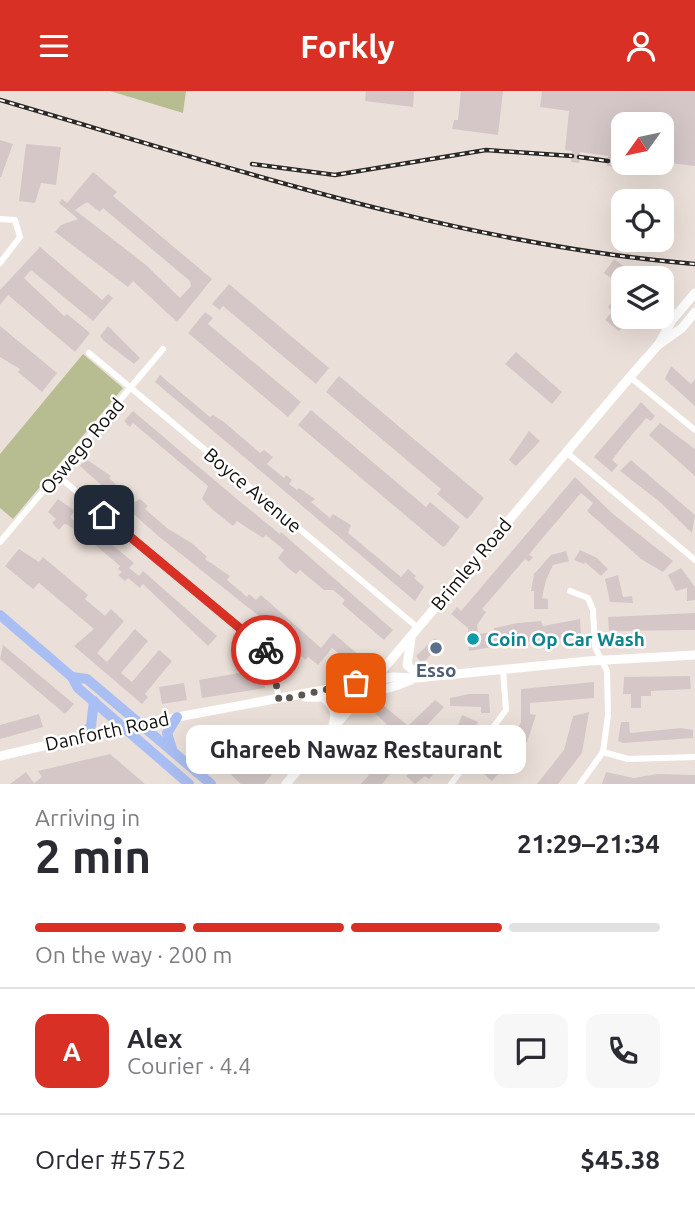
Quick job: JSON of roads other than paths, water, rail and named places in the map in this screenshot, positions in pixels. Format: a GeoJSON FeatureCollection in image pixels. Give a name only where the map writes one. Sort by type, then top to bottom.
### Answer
{"type":"FeatureCollection","features":[{"type":"Feature","properties":{"kind":"main road","name":"Brimley Road"},"geometry":{"type":"LineString","coordinates":[[286,784],[658,345],[672,320],[695,292]]}},
{"type":"Feature","properties":{"kind":"main road","name":"Brimley Road"},"geometry":{"type":"LineString","coordinates":[[658,345],[682,328],[695,312]]}},
{"type":"Feature","properties":{"kind":"main road"},"geometry":{"type":"LineString","coordinates":[[0,615],[72,677],[78,688],[189,784]]}},
{"type":"Feature","properties":{"kind":"main road"},"geometry":{"type":"LineString","coordinates":[[415,630],[407,665],[419,678]]}},
{"type":"Feature","properties":{"kind":"main road","name":"Danforth Road"},"geometry":{"type":"LineString","coordinates":[[0,756],[124,727],[297,697],[329,687],[373,681],[695,655]]}},
{"type":"Feature","properties":{"kind":"main road"},"geometry":{"type":"LineString","coordinates":[[72,677],[87,679],[211,784]]}},
{"type":"Feature","properties":{"kind":"main road","name":"Danforth Road"},"geometry":{"type":"LineString","coordinates":[[297,697],[324,698],[394,688],[419,678]]}},
{"type":"Feature","properties":{"kind":"main road"},"geometry":{"type":"LineString","coordinates":[[324,698],[334,706],[336,715],[332,728]]}},
{"type":"Feature","properties":{"kind":"main road"},"geometry":{"type":"LineString","coordinates":[[80,736],[91,726],[94,701]]}},
{"type":"Feature","properties":{"kind":"main road"},"geometry":{"type":"LineString","coordinates":[[173,752],[167,733],[177,717]]}},
{"type":"Feature","properties":{"kind":"street"},"geometry":{"type":"LineString","coordinates":[[0,219],[15,220],[20,237],[0,263]]}},
{"type":"Feature","properties":{"kind":"street","name":"Oswego Road"},"geometry":{"type":"LineString","coordinates":[[0,542],[163,349]]}},
{"type":"Feature","properties":{"kind":"street","name":"Boyce Avenue"},"geometry":{"type":"LineString","coordinates":[[89,353],[415,630]]}},
{"type":"Feature","properties":{"kind":"street"},"geometry":{"type":"LineString","coordinates":[[630,377],[695,430]]}},
{"type":"Feature","properties":{"kind":"street"},"geometry":{"type":"LineString","coordinates":[[566,452],[695,560]]}},
{"type":"Feature","properties":{"kind":"street"},"geometry":{"type":"LineString","coordinates":[[57,475],[268,653],[272,660],[279,700]]}},
{"type":"Feature","properties":{"kind":"street"},"geometry":{"type":"LineString","coordinates":[[570,591],[588,598],[593,610],[595,647],[607,671],[608,715],[603,752],[580,784]]}},
{"type":"Feature","properties":{"kind":"street"},"geometry":{"type":"LineString","coordinates":[[451,784],[506,710],[503,670]]}},
{"type":"Feature","properties":{"kind":"street"},"geometry":{"type":"LineString","coordinates":[[603,752],[628,759],[695,757]]}},
{"type":"Feature","properties":{"kind":"railway"},"geometry":{"type":"LineString","coordinates":[[0,100],[258,176],[430,221],[606,254],[695,264]]}},
{"type":"Feature","properties":{"kind":"railway"},"geometry":{"type":"LineString","coordinates":[[252,164],[335,175],[486,150],[572,156]]}},
{"type":"Feature","properties":{"kind":"railway"},"geometry":{"type":"LineString","coordinates":[[579,157],[608,161]]}},
{"type":"Feature","properties":{"kind":"place","name":"Coin Op Car Wash"},"geometry":{"type":"Point","coordinates":[473,639]}},
{"type":"Feature","properties":{"kind":"place","name":"Esso"},"geometry":{"type":"Point","coordinates":[436,648]}},
{"type":"Feature","properties":{"kind":"place","name":"Ghareeb Nawaz Restaurant"},"geometry":{"type":"Point","coordinates":[356,683]}}]}
